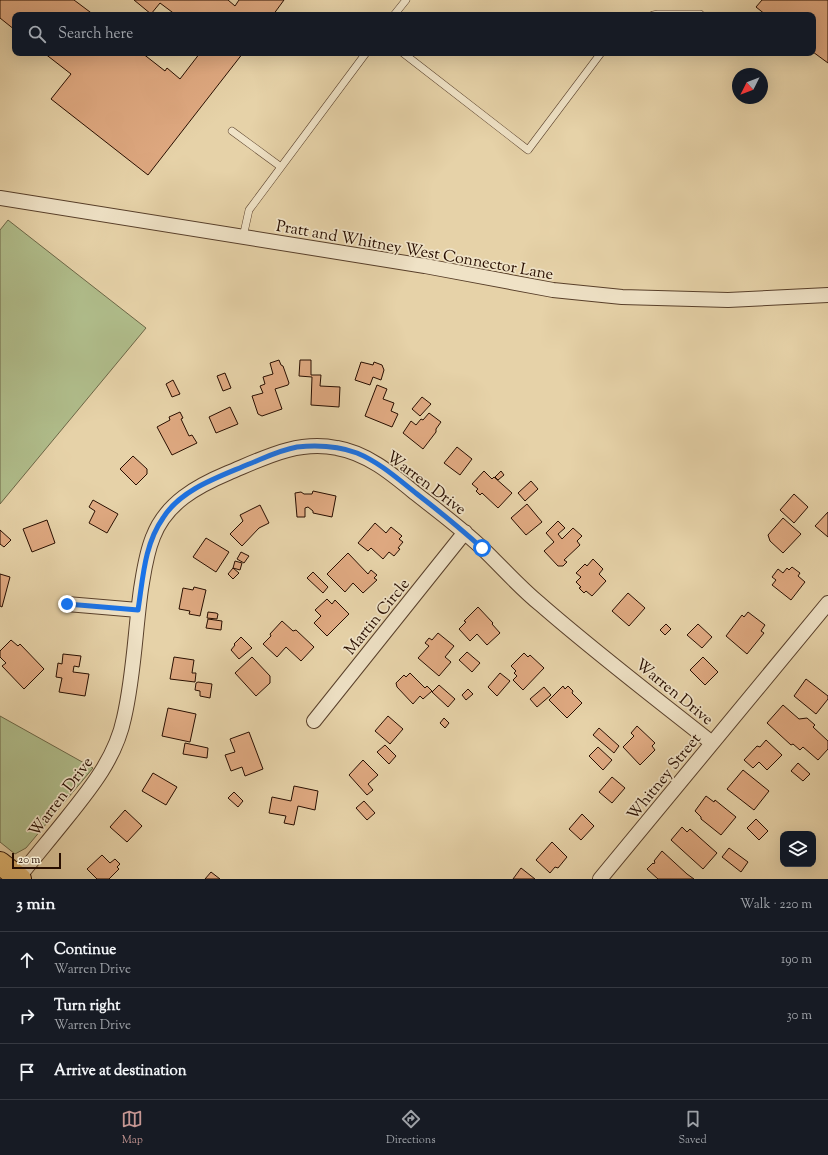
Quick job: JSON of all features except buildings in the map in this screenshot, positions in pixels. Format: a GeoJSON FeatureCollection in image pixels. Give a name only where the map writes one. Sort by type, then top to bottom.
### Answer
{"type":"FeatureCollection","features":[{"type":"Feature","properties":{"kind":"main road"},"geometry":{"type":"LineString","coordinates":[[0,863],[19,878]]}},
{"type":"Feature","properties":{"kind":"street","name":"Pratt and Whitney West Connector Lane"},"geometry":{"type":"LineString","coordinates":[[0,198],[425,266],[553,290],[615,296],[728,300],[828,295]]}},
{"type":"Feature","properties":{"kind":"street","name":"Warren Drive"},"geometry":{"type":"LineString","coordinates":[[19,878],[91,788],[116,745],[124,720],[129,694],[138,610],[146,556],[154,534],[163,517],[176,502],[195,489],[214,479],[278,452],[296,447],[316,446],[336,448],[357,453],[377,464],[465,532],[538,603],[712,743]]}},
{"type":"Feature","properties":{"kind":"street","name":"Martin Circle"},"geometry":{"type":"LineString","coordinates":[[314,721],[465,532]]}},
{"type":"Feature","properties":{"kind":"street","name":"Whitney Street"},"geometry":{"type":"LineString","coordinates":[[600,879],[828,603]]}},
{"type":"Feature","properties":{"kind":"street"},"geometry":{"type":"LineString","coordinates":[[67,604],[138,610]]}},
{"type":"Feature","properties":{"kind":"lane"},"geometry":{"type":"LineString","coordinates":[[396,12],[406,0]]}},
{"type":"Feature","properties":{"kind":"lane"},"geometry":{"type":"LineString","coordinates":[[243,237],[249,210],[364,56]]}},
{"type":"Feature","properties":{"kind":"lane"},"geometry":{"type":"LineString","coordinates":[[407,56],[528,150],[599,56]]}},
{"type":"Feature","properties":{"kind":"lane"},"geometry":{"type":"LineString","coordinates":[[232,131],[281,167]]}},
{"type":"Feature","properties":{"kind":"green space"},"geometry":{"type":"Polygon","coordinates":[[[8,220],[146,328],[0,504],[0,230],[8,220]]]}},
{"type":"Feature","properties":{"kind":"green space"},"geometry":{"type":"Polygon","coordinates":[[[0,716],[93,768],[26,848],[15,854],[0,842],[0,716]]]}},
{"type":"Feature","properties":{"kind":"route"},"geometry":{"type":"LineString","coordinates":[[67,604],[138,610],[146,556],[154,534],[163,517],[176,502],[195,489],[214,479],[278,452],[296,447],[316,446],[336,448],[357,453],[377,464],[395,477],[465,532],[482,548]]}}]}
